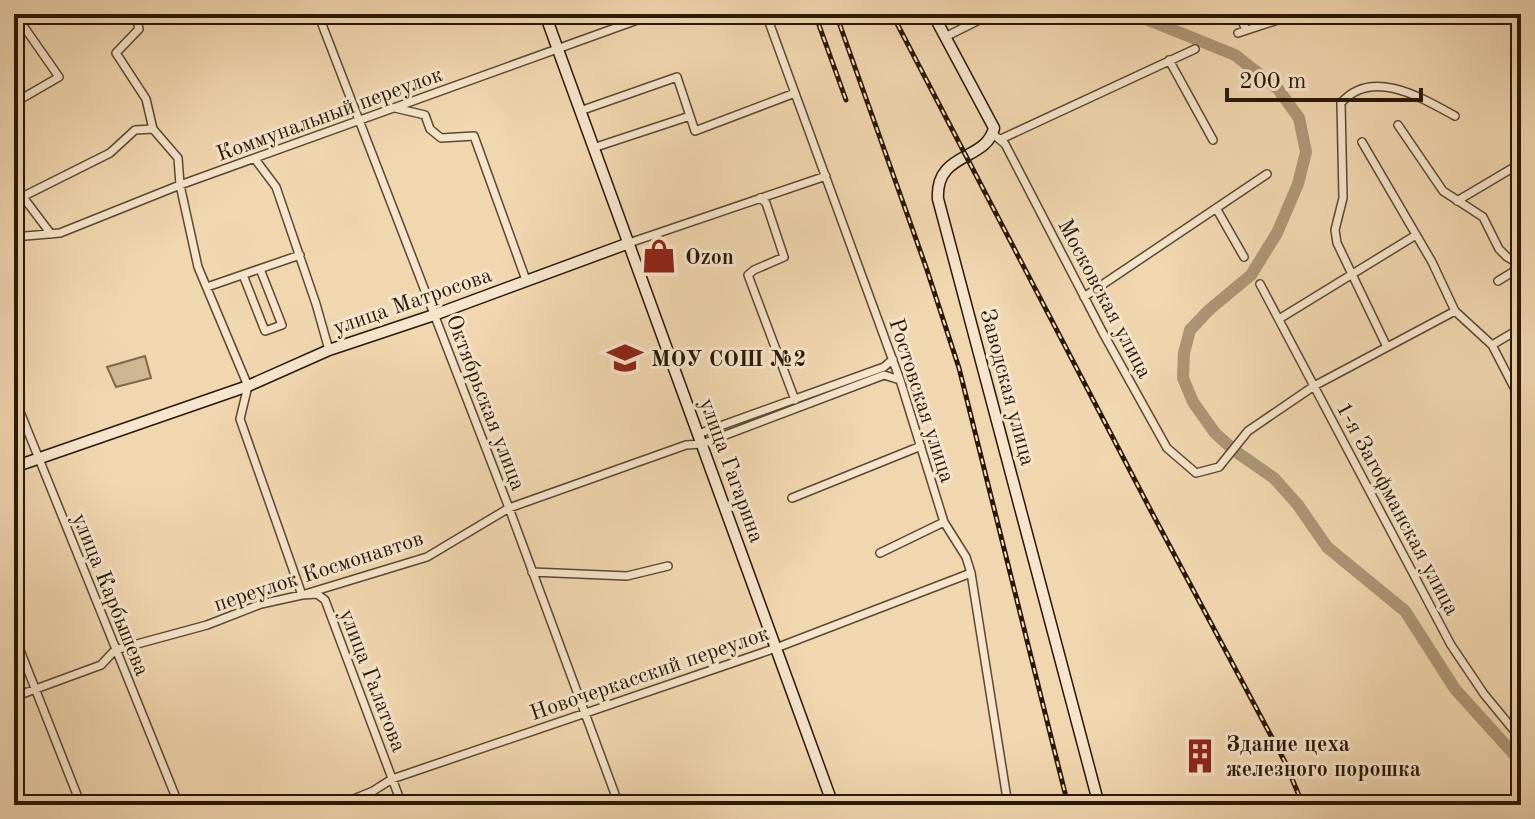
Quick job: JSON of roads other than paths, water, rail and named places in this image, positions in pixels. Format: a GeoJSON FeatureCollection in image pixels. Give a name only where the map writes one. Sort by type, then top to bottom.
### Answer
{"type":"FeatureCollection","features":[{"type":"Feature","properties":{"kind":"main road","name":"улица Гагарина"},"geometry":{"type":"LineString","coordinates":[[545,14],[833,805]]}},
{"type":"Feature","properties":{"kind":"main road"},"geometry":{"type":"LineString","coordinates":[[933,14],[993,122],[997,136]]}},
{"type":"Feature","properties":{"kind":"main road","name":"Заводская улица"},"geometry":{"type":"LineString","coordinates":[[997,136],[948,167],[938,184],[938,199],[1099,805]]}},
{"type":"Feature","properties":{"kind":"main road","name":"улица Матросова"},"geometry":{"type":"LineString","coordinates":[[14,467],[248,386],[329,350],[629,243]]}},
{"type":"Feature","properties":{"kind":"street"},"geometry":{"type":"LineString","coordinates":[[135,14],[139,29],[116,53],[146,99],[153,129],[178,158],[180,185],[198,267],[248,386],[240,419],[302,595]]}},
{"type":"Feature","properties":{"kind":"street","name":"Октябрьская улица"},"geometry":{"type":"LineString","coordinates":[[318,14],[509,508],[619,805]]}},
{"type":"Feature","properties":{"kind":"street","name":"Коммунальный переулок"},"geometry":{"type":"LineString","coordinates":[[14,237],[60,233],[180,185],[654,14]]}},
{"type":"Feature","properties":{"kind":"street","name":"Ростовская улица"},"geometry":{"type":"LineString","coordinates":[[766,14],[893,359],[944,522],[966,557],[971,573],[1008,805]]}},
{"type":"Feature","properties":{"kind":"street"},"geometry":{"type":"LineString","coordinates":[[945,37],[991,14]]}},
{"type":"Feature","properties":{"kind":"street"},"geometry":{"type":"LineString","coordinates":[[1239,14],[1242,32],[1296,14]]}},
{"type":"Feature","properties":{"kind":"street"},"geometry":{"type":"LineString","coordinates":[[14,103],[59,77],[16,15]]}},
{"type":"Feature","properties":{"kind":"street"},"geometry":{"type":"LineString","coordinates":[[997,136],[1195,49]]}},
{"type":"Feature","properties":{"kind":"street"},"geometry":{"type":"LineString","coordinates":[[1169,60],[1213,140]]}},
{"type":"Feature","properties":{"kind":"street"},"geometry":{"type":"LineString","coordinates":[[580,111],[677,77],[695,131],[795,93]]}},
{"type":"Feature","properties":{"kind":"street"},"geometry":{"type":"LineString","coordinates":[[1387,347],[1337,243],[1335,230],[1343,198],[1341,103],[1350,92],[1365,86],[1382,85],[1430,102],[1455,116]]}},
{"type":"Feature","properties":{"kind":"street"},"geometry":{"type":"LineString","coordinates":[[395,108],[425,115],[430,129],[441,138],[474,136],[526,280]]}},
{"type":"Feature","properties":{"kind":"street"},"geometry":{"type":"LineString","coordinates":[[593,148],[690,116]]}},
{"type":"Feature","properties":{"kind":"street"},"geometry":{"type":"LineString","coordinates":[[1398,125],[1443,191],[1483,217],[1499,249],[1521,266],[1498,281]]}},
{"type":"Feature","properties":{"kind":"street"},"geometry":{"type":"LineString","coordinates":[[14,212],[22,197],[110,153],[135,130],[153,129]]}},
{"type":"Feature","properties":{"kind":"street","name":"Московская улица"},"geometry":{"type":"LineString","coordinates":[[997,136],[1167,448],[1196,473],[1219,467],[1248,431],[1314,386]]}},
{"type":"Feature","properties":{"kind":"street"},"geometry":{"type":"LineString","coordinates":[[1362,142],[1416,235],[1455,311],[1492,345],[1518,385],[1521,401]]}},
{"type":"Feature","properties":{"kind":"street"},"geometry":{"type":"LineString","coordinates":[[255,159],[276,187],[329,350]]}},
{"type":"Feature","properties":{"kind":"street"},"geometry":{"type":"LineString","coordinates":[[1457,201],[1521,163]]}},
{"type":"Feature","properties":{"kind":"street"},"geometry":{"type":"LineString","coordinates":[[1084,297],[1267,174]]}},
{"type":"Feature","properties":{"kind":"street","name":"улица Матросова"},"geometry":{"type":"LineString","coordinates":[[629,243],[826,176]]}},
{"type":"Feature","properties":{"kind":"street"},"geometry":{"type":"LineString","coordinates":[[14,185],[51,234]]}},
{"type":"Feature","properties":{"kind":"street"},"geometry":{"type":"LineString","coordinates":[[760,198],[766,203],[784,257],[748,275],[795,400]]}},
{"type":"Feature","properties":{"kind":"street"},"geometry":{"type":"LineString","coordinates":[[1216,208],[1244,257]]}},
{"type":"Feature","properties":{"kind":"street"},"geometry":{"type":"LineString","coordinates":[[1279,319],[1416,235]]}},
{"type":"Feature","properties":{"kind":"street"},"geometry":{"type":"LineString","coordinates":[[207,287],[300,255]]}},
{"type":"Feature","properties":{"kind":"street"},"geometry":{"type":"LineString","coordinates":[[243,275],[265,331],[282,325],[260,269]]}},
{"type":"Feature","properties":{"kind":"street","name":"1-я Загофманская улица"},"geometry":{"type":"LineString","coordinates":[[1260,284],[1451,645],[1484,694],[1521,739]]}},
{"type":"Feature","properties":{"kind":"street"},"geometry":{"type":"LineString","coordinates":[[1314,386],[1455,311]]}},
{"type":"Feature","properties":{"kind":"street"},"geometry":{"type":"LineString","coordinates":[[1492,345],[1521,328]]}},
{"type":"Feature","properties":{"kind":"street"},"geometry":{"type":"LineString","coordinates":[[700,439],[884,367],[893,359]]}},
{"type":"Feature","properties":{"kind":"street","name":"переулок Космонавтов"},"geometry":{"type":"LineString","coordinates":[[14,697],[101,665],[115,650],[427,557],[509,508],[700,439],[884,375],[900,380]]}},
{"type":"Feature","properties":{"kind":"street","name":"улица Карбышева"},"geometry":{"type":"LineString","coordinates":[[14,397],[179,805]]}},
{"type":"Feature","properties":{"kind":"street"},"geometry":{"type":"LineString","coordinates":[[792,498],[921,446]]}},
{"type":"Feature","properties":{"kind":"street"},"geometry":{"type":"LineString","coordinates":[[880,553],[944,522]]}},
{"type":"Feature","properties":{"kind":"street"},"geometry":{"type":"LineString","coordinates":[[532,572],[627,576],[668,566]]}},
{"type":"Feature","properties":{"kind":"street","name":"Новочеркасский переулок"},"geometry":{"type":"LineString","coordinates":[[339,805],[373,791],[392,779],[776,648],[971,573]]}},
{"type":"Feature","properties":{"kind":"street","name":"улица Галатова"},"geometry":{"type":"LineString","coordinates":[[302,595],[317,594],[325,600],[402,805]]}},
{"type":"Feature","properties":{"kind":"street"},"geometry":{"type":"LineString","coordinates":[[14,635],[81,805]]}},
{"type":"Feature","properties":{"kind":"waterway"},"geometry":{"type":"LineString","coordinates":[[1102,14],[1113,18],[1146,19],[1235,55],[1278,89],[1299,118],[1306,152],[1298,184],[1277,233],[1251,275],[1190,330],[1184,353],[1183,378],[1193,402],[1215,433],[1274,478],[1298,505],[1327,547],[1405,611],[1455,689],[1521,762]]}},
{"type":"Feature","properties":{"kind":"railway"},"geometry":{"type":"LineString","coordinates":[[815,14],[846,100]]}},
{"type":"Feature","properties":{"kind":"railway"},"geometry":{"type":"LineString","coordinates":[[836,14],[959,368],[1068,805]]}},
{"type":"Feature","properties":{"kind":"railway"},"geometry":{"type":"LineString","coordinates":[[892,14],[1285,762],[1303,805]]}},
{"type":"Feature","properties":{"kind":"place","name":"Ozon"},"geometry":{"type":"Point","coordinates":[659,256]}},
{"type":"Feature","properties":{"kind":"place","name":"МОУ СОШ №2"},"geometry":{"type":"Point","coordinates":[625,358]}},
{"type":"Feature","properties":{"kind":"place","name":"Здание цеха железного порошка"},"geometry":{"type":"Point","coordinates":[1200,756]}}]}
